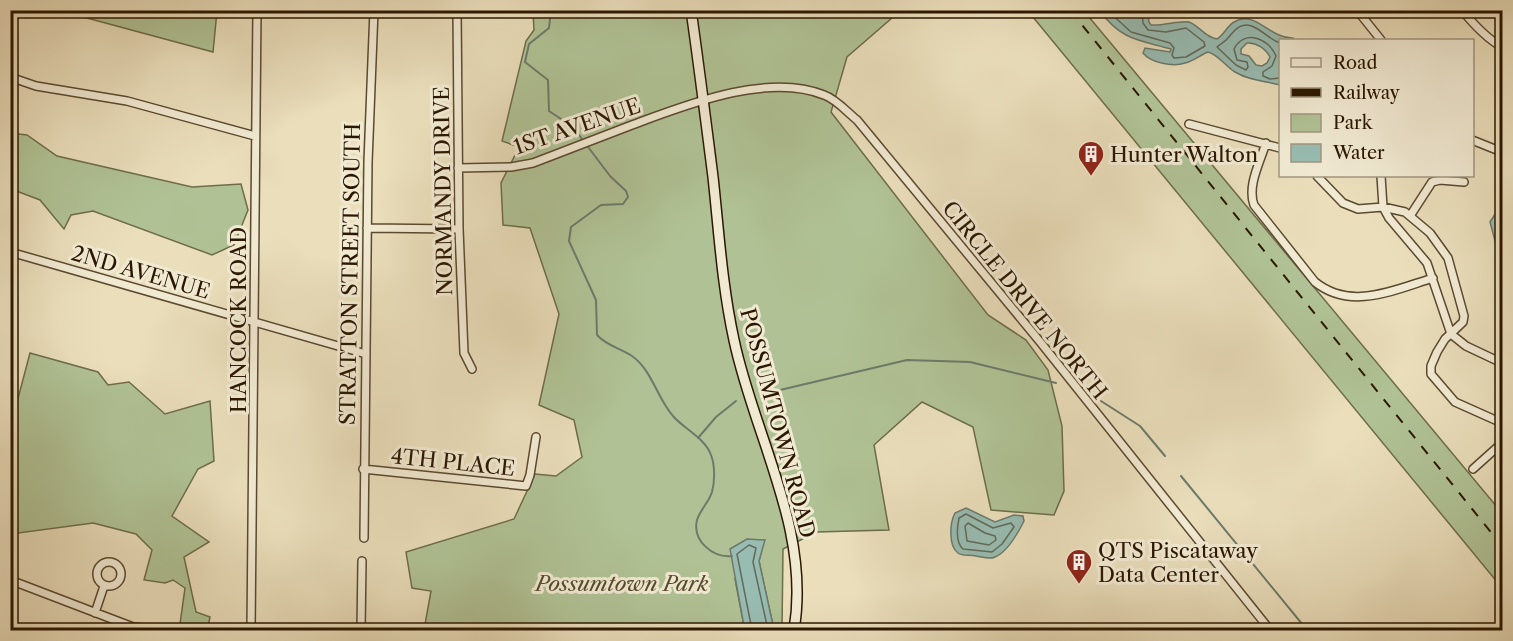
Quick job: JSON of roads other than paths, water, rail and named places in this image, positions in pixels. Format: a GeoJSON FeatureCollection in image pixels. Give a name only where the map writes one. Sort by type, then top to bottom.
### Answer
{"type":"FeatureCollection","features":[{"type":"Feature","properties":{"kind":"main road","name":"POSSUMTOWN ROAD"},"geometry":{"type":"LineString","coordinates":[[691,10],[713,178],[720,264],[734,342],[789,524],[797,583],[798,611],[794,630]]}},
{"type":"Feature","properties":{"kind":"street","name":"HANCOCK ROAD"},"geometry":{"type":"LineString","coordinates":[[251,630],[257,10]]}},
{"type":"Feature","properties":{"kind":"street","name":"STRATTON STREET SOUTH"},"geometry":{"type":"LineString","coordinates":[[363,538],[367,228],[374,10]]}},
{"type":"Feature","properties":{"kind":"street","name":"NORMANDY DRIVE"},"geometry":{"type":"LineString","coordinates":[[457,10],[459,229],[464,353],[472,369]]}},
{"type":"Feature","properties":{"kind":"street"},"geometry":{"type":"LineString","coordinates":[[1357,10],[1380,39]]}},
{"type":"Feature","properties":{"kind":"street"},"geometry":{"type":"LineString","coordinates":[[1462,10],[1473,25],[1503,47]]}},
{"type":"Feature","properties":{"kind":"street"},"geometry":{"type":"LineString","coordinates":[[10,77],[36,86],[128,101],[255,136]]}},
{"type":"Feature","properties":{"kind":"street","name":"CIRCLE DRIVE NORTH"},"geometry":{"type":"LineString","coordinates":[[703,100],[774,88],[801,88],[826,95],[857,120],[1041,343],[1270,630]]}},
{"type":"Feature","properties":{"kind":"street","name":"1ST AVENUE"},"geometry":{"type":"LineString","coordinates":[[458,168],[511,167],[533,163],[703,100]]}},
{"type":"Feature","properties":{"kind":"street"},"geometry":{"type":"LineString","coordinates":[[1190,124],[1279,147]]}},
{"type":"Feature","properties":{"kind":"street"},"geometry":{"type":"LineString","coordinates":[[1474,140],[1503,152]]}},
{"type":"Feature","properties":{"kind":"street"},"geometry":{"type":"LineString","coordinates":[[1266,143],[1251,197],[1254,205],[1315,282],[1343,296],[1363,298],[1433,278]]}},
{"type":"Feature","properties":{"kind":"street"},"geometry":{"type":"LineString","coordinates":[[1318,177],[1343,203],[1358,209],[1383,207],[1405,212],[1430,233],[1448,258],[1464,316],[1463,322],[1437,352],[1431,366],[1431,374],[1455,402],[1503,423]]}},
{"type":"Feature","properties":{"kind":"street"},"geometry":{"type":"LineString","coordinates":[[1381,177],[1383,207],[1389,218],[1421,253],[1427,263],[1444,319],[1451,334],[1466,346],[1503,363]]}},
{"type":"Feature","properties":{"kind":"street"},"geometry":{"type":"LineString","coordinates":[[1410,216],[1432,182],[1440,180],[1464,182]]}},
{"type":"Feature","properties":{"kind":"street"},"geometry":{"type":"LineString","coordinates":[[367,228],[459,229]]}},
{"type":"Feature","properties":{"kind":"street","name":"2ND AVENUE"},"geometry":{"type":"LineString","coordinates":[[10,252],[366,354]]}},
{"type":"Feature","properties":{"kind":"street","name":"4TH PLACE"},"geometry":{"type":"LineString","coordinates":[[363,469],[526,486],[536,437]]}},
{"type":"Feature","properties":{"kind":"street"},"geometry":{"type":"LineString","coordinates":[[1473,469],[1503,443]]}},
{"type":"Feature","properties":{"kind":"street"},"geometry":{"type":"LineString","coordinates":[[361,630],[362,561]]}},
{"type":"Feature","properties":{"kind":"street"},"geometry":{"type":"LineString","coordinates":[[10,580],[133,627],[162,630]]}},
{"type":"Feature","properties":{"kind":"street"},"geometry":{"type":"LineString","coordinates":[[95,613],[104,586]]}},
{"type":"Feature","properties":{"kind":"water"},"geometry":{"type":"Polygon","coordinates":[[[1100,11],[1148,11],[1151,25],[1189,22],[1217,39],[1234,22],[1249,19],[1277,34],[1294,39],[1279,39],[1279,85],[1241,75],[1208,52],[1180,64],[1157,62],[1143,53],[1145,48],[1170,52],[1171,49],[1131,38],[1115,28],[1100,11]],[[1247,43],[1241,49],[1241,54],[1249,56],[1256,65],[1262,66],[1270,57],[1257,45],[1247,43]]]}},
{"type":"Feature","properties":{"kind":"water"},"geometry":{"type":"Polygon","coordinates":[[[1502,195],[1502,267],[1490,222],[1499,208],[1502,195]]]}},
{"type":"Feature","properties":{"kind":"water"},"geometry":{"type":"Polygon","coordinates":[[[966,508],[995,522],[1014,515],[1023,516],[1024,521],[1012,542],[1000,555],[986,558],[962,555],[955,550],[951,540],[951,528],[955,513],[966,508]]]}},
{"type":"Feature","properties":{"kind":"water"},"geometry":{"type":"Polygon","coordinates":[[[747,539],[765,540],[759,561],[774,630],[748,630],[744,626],[730,549],[747,539]]]}},
{"type":"Feature","properties":{"kind":"waterway"},"geometry":{"type":"LineString","coordinates":[[551,10],[549,28],[529,44],[525,62],[548,80],[549,111],[573,127],[610,176],[626,191],[628,197],[623,204],[601,205],[571,227],[569,241],[596,300],[597,335],[639,362],[650,376],[667,409],[708,449],[713,463],[714,483],[711,496],[700,513],[696,528],[701,541],[711,551],[732,556]]}},
{"type":"Feature","properties":{"kind":"waterway"},"geometry":{"type":"LineString","coordinates":[[780,390],[907,360],[970,362],[1056,383]]}},
{"type":"Feature","properties":{"kind":"waterway"},"geometry":{"type":"LineString","coordinates":[[698,438],[716,417],[736,401]]}},
{"type":"Feature","properties":{"kind":"waterway"},"geometry":{"type":"LineString","coordinates":[[1101,401],[1140,426],[1165,456]]}},
{"type":"Feature","properties":{"kind":"waterway"},"geometry":{"type":"LineString","coordinates":[[1181,476],[1307,630]]}},
{"type":"Feature","properties":{"kind":"railway"},"geometry":{"type":"LineString","coordinates":[[1070,10],[1502,546]]}},
{"type":"Feature","properties":{"kind":"place","name":"Hunter Walton"},"geometry":{"type":"Point","coordinates":[1091,177]}},
{"type":"Feature","properties":{"kind":"place","name":"QTS Piscataway Data Center"},"geometry":{"type":"Point","coordinates":[1079,585]}},
{"type":"Feature","properties":{"kind":"park label","name":"Possumtown Park"},"geometry":{"type":"Point","coordinates":[622,583]}}]}
